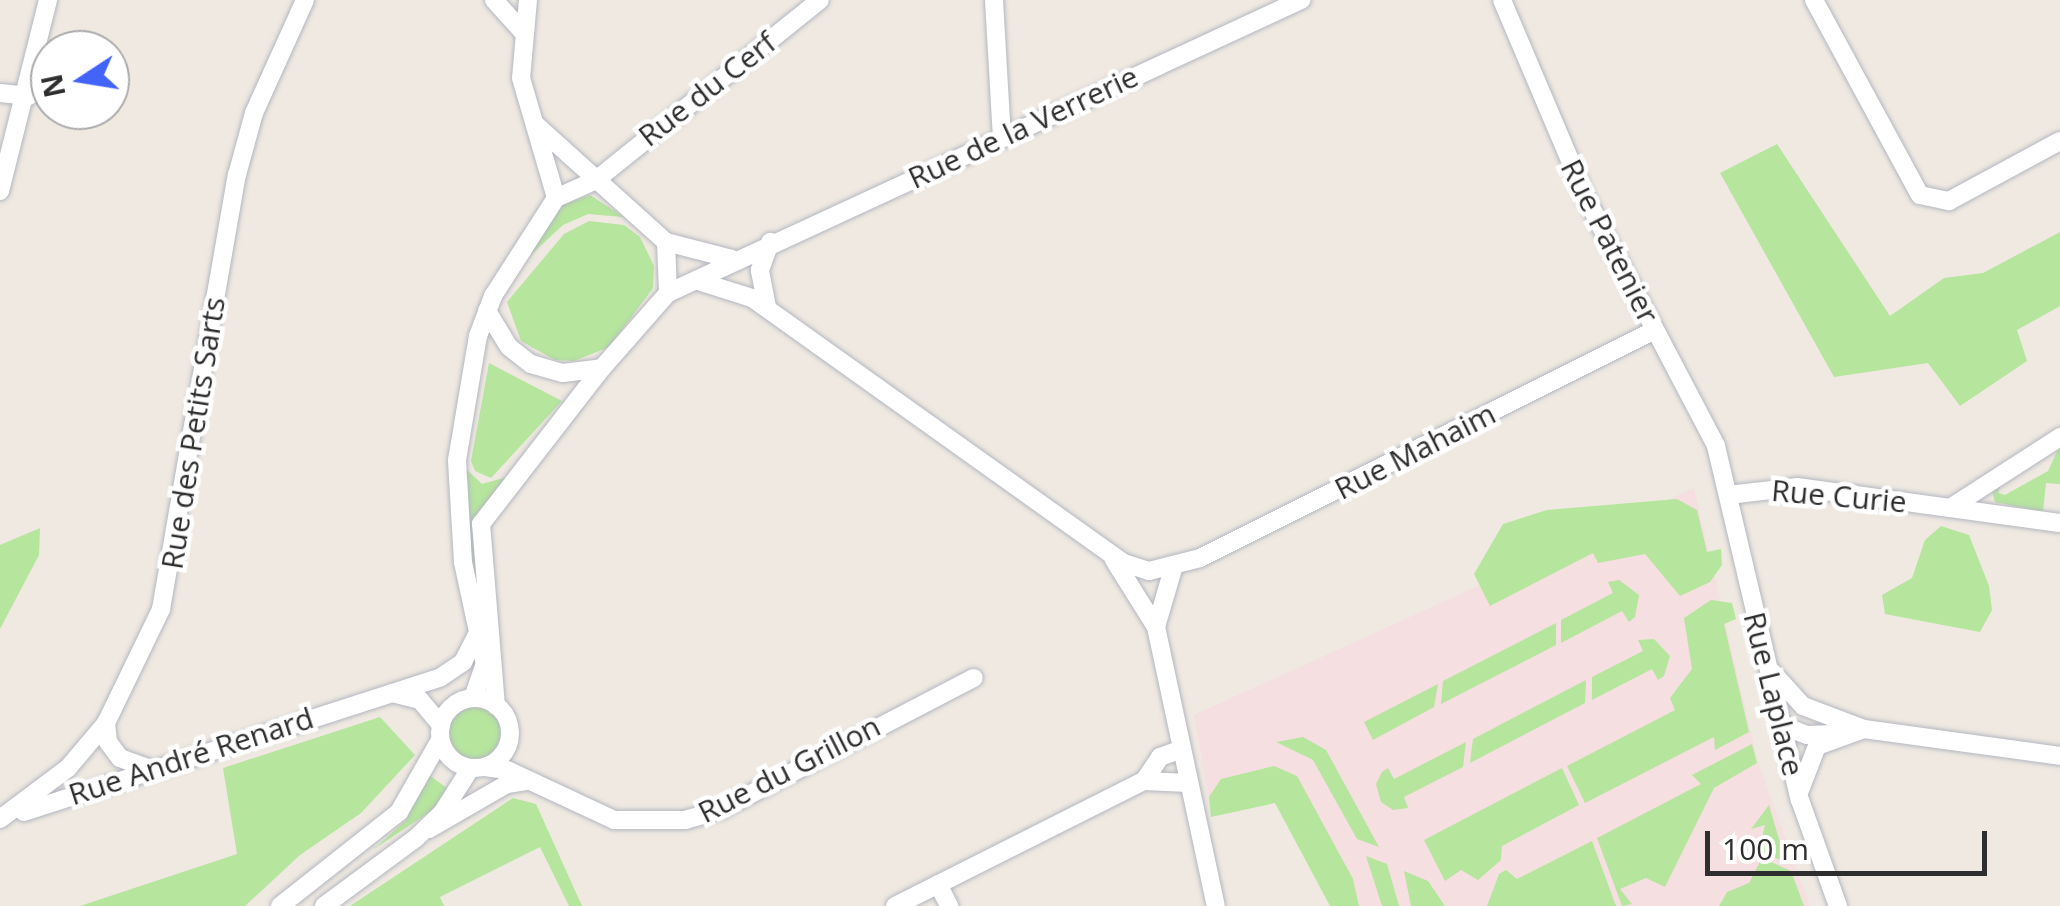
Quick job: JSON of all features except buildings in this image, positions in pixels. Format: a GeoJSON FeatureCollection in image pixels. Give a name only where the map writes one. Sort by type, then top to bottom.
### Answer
{"type":"FeatureCollection","features":[{"type":"Feature","properties":{"kind":"street"},"geometry":{"type":"LineString","coordinates":[[0,191],[29,96],[48,0]]}},
{"type":"Feature","properties":{"kind":"street","name":"Rue des Petits Sarts"},"geometry":{"type":"LineString","coordinates":[[0,819],[68,768],[106,723],[141,657],[168,584],[236,175],[254,113],[305,0]]}},
{"type":"Feature","properties":{"kind":"street"},"geometry":{"type":"LineString","coordinates":[[494,0],[523,32]]}},
{"type":"Feature","properties":{"kind":"street"},"geometry":{"type":"LineString","coordinates":[[528,0],[522,78],[556,198]]}},
{"type":"Feature","properties":{"kind":"street","name":"Rue du Cerf"},"geometry":{"type":"LineString","coordinates":[[596,180],[820,0]]}},
{"type":"Feature","properties":{"kind":"street"},"geometry":{"type":"LineString","coordinates":[[994,0],[1002,138]]}},
{"type":"Feature","properties":{"kind":"street","name":"Rue Patenier"},"geometry":{"type":"LineString","coordinates":[[1502,0],[1586,198],[1708,430],[1726,486]]}},
{"type":"Feature","properties":{"kind":"street"},"geometry":{"type":"LineString","coordinates":[[1814,0],[1920,195],[1949,201],[2060,141]]}},
{"type":"Feature","properties":{"kind":"street","name":"Rue de la Verrerie"},"geometry":{"type":"LineString","coordinates":[[746,258],[770,242],[1296,1]]}},
{"type":"Feature","properties":{"kind":"street"},"geometry":{"type":"LineString","coordinates":[[0,92],[29,96]]}},
{"type":"Feature","properties":{"kind":"street"},"geometry":{"type":"LineString","coordinates":[[536,126],[666,242],[746,258]]}},
{"type":"Feature","properties":{"kind":"street"},"geometry":{"type":"LineString","coordinates":[[280,906],[399,812],[441,732],[466,700],[485,664],[457,460],[487,310],[556,198],[596,180]]}},
{"type":"Feature","properties":{"kind":"street"},"geometry":{"type":"LineString","coordinates":[[666,242],[668,293]]}},
{"type":"Feature","properties":{"kind":"street"},"geometry":{"type":"LineString","coordinates":[[324,906],[424,830],[478,768],[509,740],[507,721],[496,706],[497,662],[475,579],[478,538],[485,514],[602,368],[668,293],[746,258]]}},
{"type":"Feature","properties":{"kind":"street"},"geometry":{"type":"LineString","coordinates":[[742,292],[746,258]]}},
{"type":"Feature","properties":{"kind":"street"},"geometry":{"type":"LineString","coordinates":[[746,258],[767,307]]}},
{"type":"Feature","properties":{"kind":"street"},"geometry":{"type":"LineString","coordinates":[[698,281],[742,292],[767,307],[1135,569],[1173,569],[1156,628]]}},
{"type":"Feature","properties":{"kind":"street"},"geometry":{"type":"LineString","coordinates":[[487,310],[508,348],[531,364],[563,373],[602,368]]}},
{"type":"Feature","properties":{"kind":"street","name":"Rue Mahaim"},"geometry":{"type":"LineString","coordinates":[[1173,569],[1655,330]]}},
{"type":"Feature","properties":{"kind":"street","name":"Rue Curie"},"geometry":{"type":"LineString","coordinates":[[1950,508],[2060,437]]}},
{"type":"Feature","properties":{"kind":"street","name":"Rue Curie"},"geometry":{"type":"LineString","coordinates":[[1726,486],[1797,487],[2060,523]]}},
{"type":"Feature","properties":{"kind":"street","name":"Rue Laplace"},"geometry":{"type":"LineString","coordinates":[[1726,486],[1800,800],[1838,906]]}},
{"type":"Feature","properties":{"kind":"street"},"geometry":{"type":"LineString","coordinates":[[1111,554],[1156,628],[1216,906]]}},
{"type":"Feature","properties":{"kind":"street","name":"Rue André Renard"},"geometry":{"type":"LineString","coordinates":[[0,819],[454,671],[478,632]]}},
{"type":"Feature","properties":{"kind":"street"},"geometry":{"type":"LineString","coordinates":[[1766,661],[1792,698],[1832,726]]}},
{"type":"Feature","properties":{"kind":"street","name":"Rue du Grillon"},"geometry":{"type":"LineString","coordinates":[[478,768],[534,784],[614,820],[702,816],[974,678]]}},
{"type":"Feature","properties":{"kind":"street","name":"Rue André Renard"},"geometry":{"type":"LineString","coordinates":[[409,688],[466,700]]}},
{"type":"Feature","properties":{"kind":"street"},"geometry":{"type":"LineString","coordinates":[[382,692],[420,700],[441,732],[450,758],[478,768]]}},
{"type":"Feature","properties":{"kind":"street"},"geometry":{"type":"LineString","coordinates":[[466,700],[496,706]]}},
{"type":"Feature","properties":{"kind":"street"},"geometry":{"type":"LineString","coordinates":[[106,723],[108,742],[120,758],[153,770]]}},
{"type":"Feature","properties":{"kind":"street"},"geometry":{"type":"LineString","coordinates":[[1781,726],[1806,735],[1832,726],[2060,756]]}},
{"type":"Feature","properties":{"kind":"street"},"geometry":{"type":"LineString","coordinates":[[1800,800],[1810,754],[1832,726]]}},
{"type":"Feature","properties":{"kind":"street","name":"Rue du Grillon"},"geometry":{"type":"LineString","coordinates":[[509,740],[534,784]]}},
{"type":"Feature","properties":{"kind":"street"},"geometry":{"type":"LineString","coordinates":[[1144,782],[1160,758],[1180,750]]}},
{"type":"Feature","properties":{"kind":"street"},"geometry":{"type":"LineString","coordinates":[[895,906],[1144,782],[1188,783]]}},
{"type":"Feature","properties":{"kind":"street"},"geometry":{"type":"LineString","coordinates":[[424,830],[449,822],[508,784],[534,784]]}},
{"type":"Feature","properties":{"kind":"street"},"geometry":{"type":"LineString","coordinates":[[938,884],[949,906]]}},
{"type":"Feature","properties":{"kind":"shaded area"},"geometry":{"type":"Polygon","coordinates":[[[1694,488],[1758,762],[1810,906],[1332,906],[1276,802],[1212,816],[1194,715],[1694,488]]]}},
{"type":"Feature","properties":{"kind":"green space"},"geometry":{"type":"Polygon","coordinates":[[[1777,144],[1890,316],[1944,278],[1983,273],[2060,232],[2060,306],[2017,330],[2027,361],[1960,406],[1928,363],[1834,377],[1720,173],[1777,144]]]}},
{"type":"Feature","properties":{"kind":"green space"},"geometry":{"type":"Polygon","coordinates":[[[590,195],[639,227],[623,217],[588,214],[563,225],[523,262],[561,205],[590,195]]]}},
{"type":"Feature","properties":{"kind":"green space"},"geometry":{"type":"Polygon","coordinates":[[[589,221],[624,225],[640,237],[654,266],[653,288],[609,347],[574,361],[555,360],[521,341],[507,302],[564,234],[589,221]]]}},
{"type":"Feature","properties":{"kind":"green space"},"geometry":{"type":"Polygon","coordinates":[[[489,363],[562,401],[491,478],[475,471],[471,461],[489,363]]]}},
{"type":"Feature","properties":{"kind":"green space"},"geometry":{"type":"Polygon","coordinates":[[[2060,445],[2060,484],[2046,483],[2043,512],[1995,502],[1992,491],[2003,479],[1998,493],[2005,495],[2048,471],[2060,445]]]}},
{"type":"Feature","properties":{"kind":"green space"},"geometry":{"type":"Polygon","coordinates":[[[465,468],[482,484],[507,477],[483,507],[473,536],[482,603],[469,560],[465,468]]]}},
{"type":"Feature","properties":{"kind":"green space"},"geometry":{"type":"Polygon","coordinates":[[[1677,499],[1697,510],[1707,552],[1721,549],[1722,565],[1710,582],[1680,596],[1645,554],[1598,563],[1593,553],[1490,606],[1474,574],[1503,524],[1547,510],[1677,499]]]}},
{"type":"Feature","properties":{"kind":"green space"},"geometry":{"type":"Polygon","coordinates":[[[1941,526],[1969,535],[1989,586],[1992,610],[1980,632],[1885,614],[1882,595],[1912,578],[1925,540],[1941,526]]]}},
{"type":"Feature","properties":{"kind":"green space"},"geometry":{"type":"Polygon","coordinates":[[[40,528],[39,555],[0,629],[0,545],[40,528]]]}},
{"type":"Feature","properties":{"kind":"green space"},"geometry":{"type":"Polygon","coordinates":[[[1619,580],[1639,595],[1635,617],[1629,622],[1622,611],[1561,643],[1561,620],[1613,593],[1608,582],[1619,580]]]}},
{"type":"Feature","properties":{"kind":"green space"},"geometry":{"type":"Polygon","coordinates":[[[1711,600],[1732,603],[1736,619],[1724,624],[1749,732],[1715,750],[1714,737],[1585,803],[1567,766],[1675,710],[1670,698],[1692,669],[1684,618],[1711,600]]]}},
{"type":"Feature","properties":{"kind":"green space"},"geometry":{"type":"Polygon","coordinates":[[[1556,623],[1556,645],[1441,704],[1443,681],[1556,623]]]}},
{"type":"Feature","properties":{"kind":"green space"},"geometry":{"type":"Polygon","coordinates":[[[1654,639],[1670,656],[1664,676],[1658,680],[1652,669],[1592,700],[1592,677],[1643,651],[1638,640],[1654,639]]]}},
{"type":"Feature","properties":{"kind":"green space"},"geometry":{"type":"Polygon","coordinates":[[[1586,680],[1585,703],[1470,763],[1473,739],[1586,680]]]}},
{"type":"Feature","properties":{"kind":"green space"},"geometry":{"type":"Polygon","coordinates":[[[1438,684],[1434,707],[1373,740],[1364,722],[1438,684]]]}},
{"type":"Feature","properties":{"kind":"green space"},"geometry":{"type":"Polygon","coordinates":[[[475,707],[494,715],[502,734],[494,753],[475,761],[456,753],[448,734],[456,715],[475,707]]]}},
{"type":"Feature","properties":{"kind":"green space"},"geometry":{"type":"Polygon","coordinates":[[[380,717],[415,755],[361,813],[300,855],[245,906],[80,906],[237,854],[223,768],[380,717]]]}},
{"type":"Feature","properties":{"kind":"green space"},"geometry":{"type":"Polygon","coordinates":[[[1303,737],[1326,750],[1379,847],[1357,839],[1313,760],[1276,742],[1303,737]]]}},
{"type":"Feature","properties":{"kind":"green space"},"geometry":{"type":"Polygon","coordinates":[[[1466,742],[1463,767],[1404,797],[1408,808],[1393,810],[1381,802],[1376,784],[1382,772],[1388,768],[1394,779],[1466,742]]]}},
{"type":"Feature","properties":{"kind":"green space"},"geometry":{"type":"Polygon","coordinates":[[[1752,744],[1757,763],[1714,788],[1665,887],[1646,878],[1620,889],[1632,904],[1622,906],[1597,838],[1701,784],[1692,775],[1752,744]]]}},
{"type":"Feature","properties":{"kind":"green space"},"geometry":{"type":"Polygon","coordinates":[[[1274,766],[1297,776],[1353,879],[1359,906],[1330,906],[1275,803],[1211,817],[1209,797],[1221,779],[1274,766]]]}},
{"type":"Feature","properties":{"kind":"green space"},"geometry":{"type":"Polygon","coordinates":[[[1562,768],[1579,805],[1502,846],[1501,860],[1478,880],[1461,870],[1445,881],[1424,840],[1562,768]]]}},
{"type":"Feature","properties":{"kind":"green space"},"geometry":{"type":"Polygon","coordinates":[[[429,775],[447,788],[439,806],[374,849],[406,820],[429,775]]]}},
{"type":"Feature","properties":{"kind":"green space"},"geometry":{"type":"Polygon","coordinates":[[[513,798],[536,804],[582,906],[569,906],[540,847],[440,897],[444,906],[350,906],[513,798]]]}},
{"type":"Feature","properties":{"kind":"green space"},"geometry":{"type":"Polygon","coordinates":[[[1769,805],[1788,863],[1759,851],[1765,825],[1751,829],[1769,805]]]}},
{"type":"Feature","properties":{"kind":"green space"},"geometry":{"type":"Polygon","coordinates":[[[1592,841],[1616,906],[1487,906],[1499,874],[1506,870],[1517,879],[1592,841]]]}},
{"type":"Feature","properties":{"kind":"green space"},"geometry":{"type":"Polygon","coordinates":[[[1366,856],[1387,864],[1399,906],[1382,906],[1366,856]]]}},
{"type":"Feature","properties":{"kind":"green space"},"geometry":{"type":"Polygon","coordinates":[[[1762,858],[1791,871],[1804,906],[1719,906],[1727,892],[1749,883],[1762,858]]]}},
{"type":"Feature","properties":{"kind":"green space"},"geometry":{"type":"Polygon","coordinates":[[[1404,871],[1428,881],[1445,906],[1411,906],[1404,871]]]}}]}
